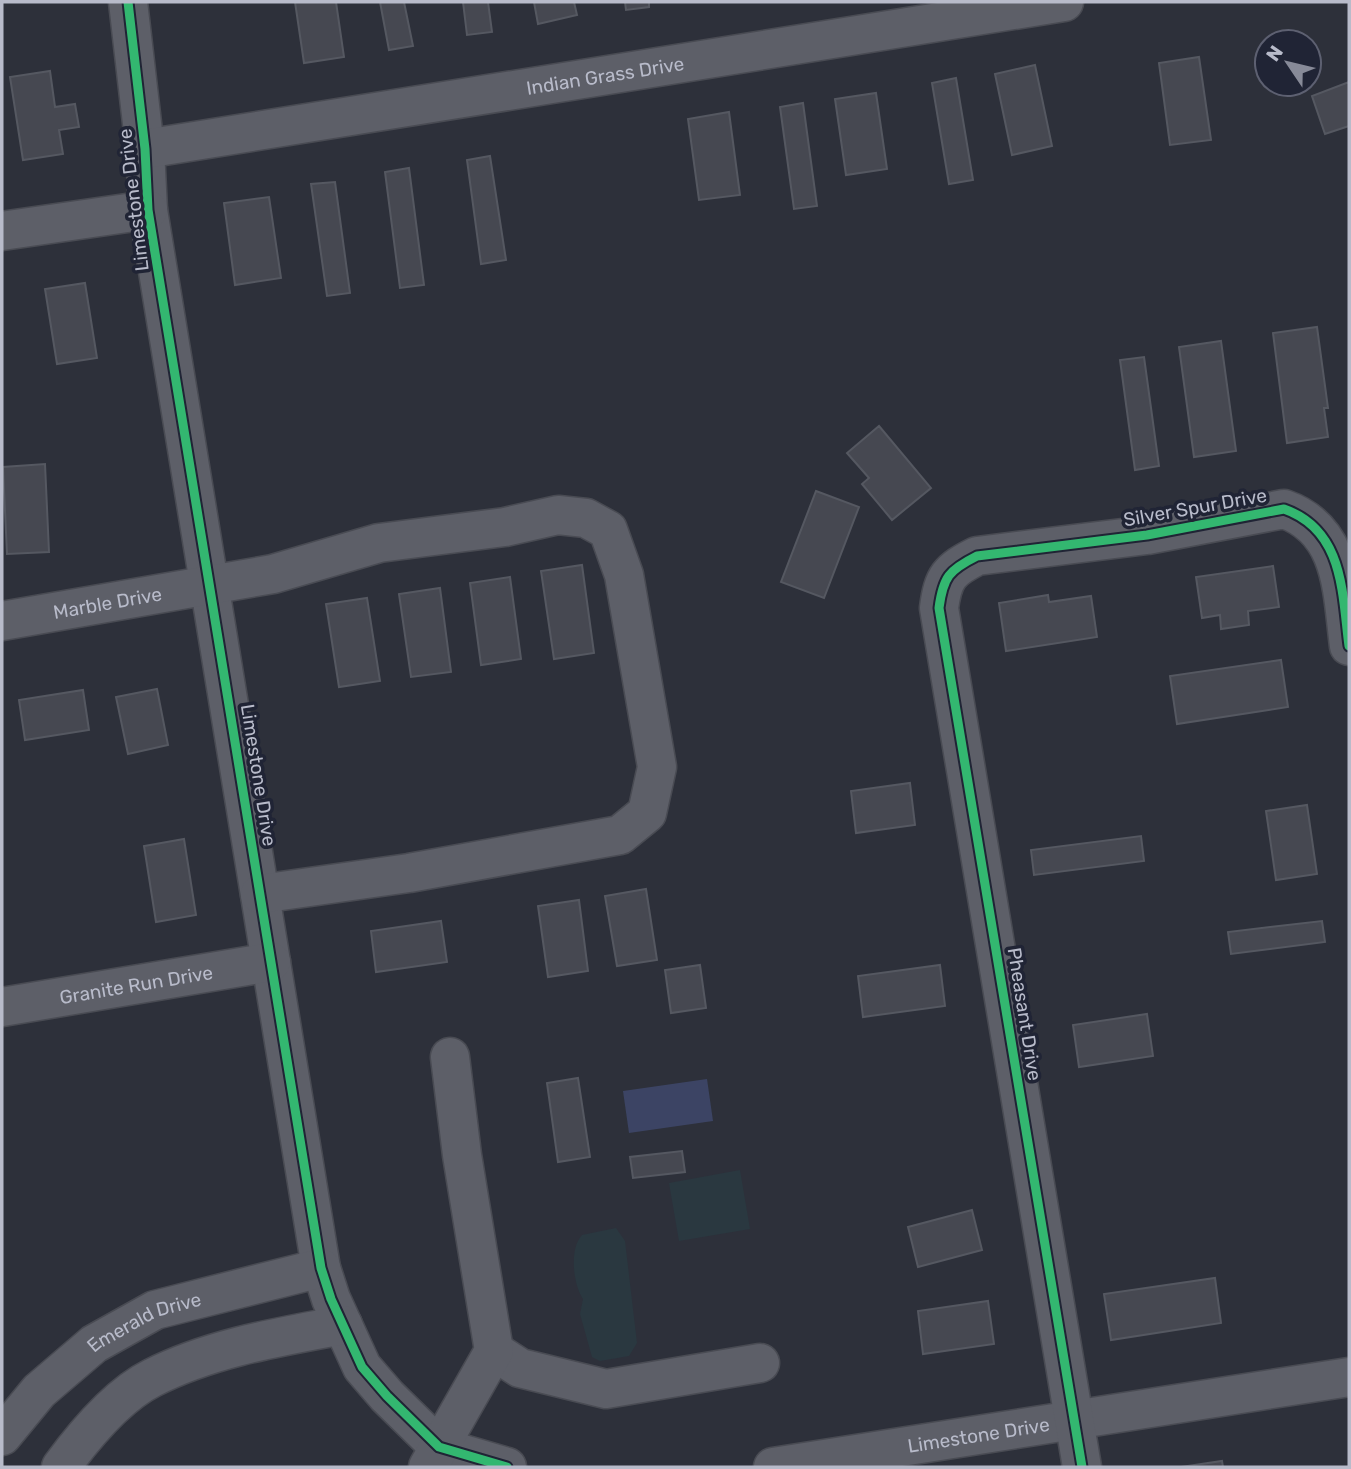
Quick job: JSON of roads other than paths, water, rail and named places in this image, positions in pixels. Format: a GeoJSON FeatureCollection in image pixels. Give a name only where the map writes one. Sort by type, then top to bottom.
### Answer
{"type":"FeatureCollection","features":[{"type":"Feature","properties":{"kind":"street","name":"Limestone Drive"},"geometry":{"type":"LineString","coordinates":[[128,2],[145,149],[148,209],[321,1268],[362,1367],[433,1457],[507,1467]]}},
{"type":"Feature","properties":{"kind":"street","name":"Indian Grass Drive"},"geometry":{"type":"LineString","coordinates":[[145,149],[1064,2]]}},
{"type":"Feature","properties":{"kind":"street"},"geometry":{"type":"LineString","coordinates":[[2,230],[148,209]]}},
{"type":"Feature","properties":{"kind":"street","name":"Silver Spur Drive"},"geometry":{"type":"LineString","coordinates":[[952,568],[977,556],[1147,535],[1284,509],[1301,515],[1332,548],[1340,573],[1349,646]]}},
{"type":"Feature","properties":{"kind":"street","name":"Marble Drive"},"geometry":{"type":"LineString","coordinates":[[2,621],[273,574],[379,543],[505,527],[558,515],[586,518],[608,530],[624,575],[657,767],[647,813],[620,835],[409,873],[260,894]]}},
{"type":"Feature","properties":{"kind":"street","name":"Pheasant Drive"},"geometry":{"type":"LineString","coordinates":[[952,568],[941,590],[939,608],[1082,1467]]}},
{"type":"Feature","properties":{"kind":"street","name":"Granite Run Drive"},"geometry":{"type":"LineString","coordinates":[[2,1007],[271,962]]}},
{"type":"Feature","properties":{"kind":"street"},"geometry":{"type":"LineString","coordinates":[[433,1457],[494,1350],[462,1156],[450,1057]]}},
{"type":"Feature","properties":{"kind":"street","name":"Emerald Drive"},"geometry":{"type":"LineString","coordinates":[[2,1436],[39,1391],[94,1344],[155,1310],[321,1268]]}},
{"type":"Feature","properties":{"kind":"street"},"geometry":{"type":"LineString","coordinates":[[61,1467],[90,1427],[150,1378],[240,1345],[343,1325]]}},
{"type":"Feature","properties":{"kind":"street"},"geometry":{"type":"LineString","coordinates":[[494,1350],[520,1368],[606,1389],[760,1363]]}},
{"type":"Feature","properties":{"kind":"street","name":"Limestone Drive"},"geometry":{"type":"LineString","coordinates":[[773,1467],[1349,1377]]}},
{"type":"Feature","properties":{"kind":"water"},"geometry":{"type":"Polygon","coordinates":[[[707,1079],[713,1121],[629,1133],[623,1091],[707,1079]]]}}]}
